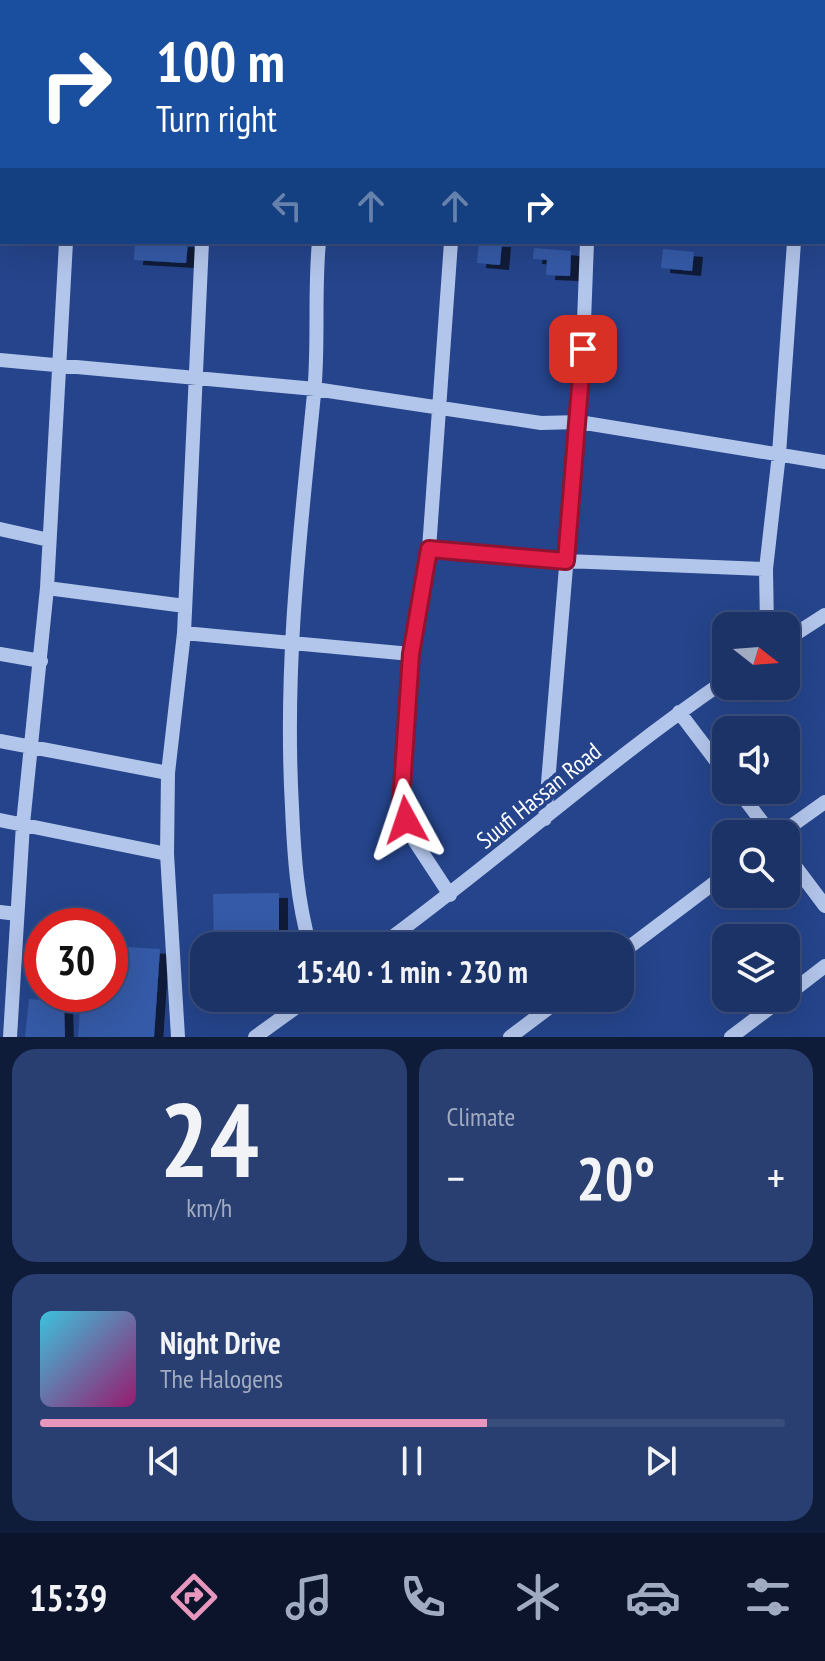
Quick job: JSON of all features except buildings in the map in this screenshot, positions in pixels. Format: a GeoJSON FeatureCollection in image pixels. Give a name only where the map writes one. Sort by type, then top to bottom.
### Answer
{"type":"FeatureCollection","features":[{"type":"Feature","properties":{"kind":"street"},"geometry":{"type":"LineString","coordinates":[[10,1037],[23,824],[47,588],[66,244]]}},
{"type":"Feature","properties":{"kind":"street"},"geometry":{"type":"LineString","coordinates":[[178,1037],[167,854],[168,773],[184,633],[202,244]]}},
{"type":"Feature","properties":{"kind":"street"},"geometry":{"type":"LineString","coordinates":[[306,932],[301,914],[293,826],[289,641],[315,389],[319,244]]}},
{"type":"Feature","properties":{"kind":"street"},"geometry":{"type":"LineString","coordinates":[[450,895],[412,837],[401,803],[411,654],[429,549],[451,244]]}},
{"type":"Feature","properties":{"kind":"street"},"geometry":{"type":"LineString","coordinates":[[545,819],[579,422],[587,244]]}},
{"type":"Feature","properties":{"kind":"street"},"geometry":{"type":"LineString","coordinates":[[767,612],[766,569],[779,454],[794,244]]}},
{"type":"Feature","properties":{"kind":"street"},"geometry":{"type":"LineString","coordinates":[[0,360],[315,389],[541,423],[579,422],[825,462]]}},
{"type":"Feature","properties":{"kind":"street"},"geometry":{"type":"LineString","coordinates":[[0,529],[49,540]]}},
{"type":"Feature","properties":{"kind":"street"},"geometry":{"type":"LineString","coordinates":[[429,549],[566,561],[766,569]]}},
{"type":"Feature","properties":{"kind":"street"},"geometry":{"type":"LineString","coordinates":[[47,588],[185,606]]}},
{"type":"Feature","properties":{"kind":"street"},"geometry":{"type":"LineString","coordinates":[[800,631],[825,615]]}},
{"type":"Feature","properties":{"kind":"street"},"geometry":{"type":"LineString","coordinates":[[184,633],[411,654]]}},
{"type":"Feature","properties":{"kind":"street"},"geometry":{"type":"LineString","coordinates":[[0,654],[41,661]]}},
{"type":"Feature","properties":{"kind":"street","name":"Suufi Hassan Road"},"geometry":{"type":"LineString","coordinates":[[399,932],[679,712],[712,690]]}},
{"type":"Feature","properties":{"kind":"street"},"geometry":{"type":"LineString","coordinates":[[679,712],[712,756]]}},
{"type":"Feature","properties":{"kind":"street"},"geometry":{"type":"LineString","coordinates":[[0,741],[168,773]]}},
{"type":"Feature","properties":{"kind":"street"},"geometry":{"type":"LineString","coordinates":[[800,820],[825,802]]}},
{"type":"Feature","properties":{"kind":"street"},"geometry":{"type":"LineString","coordinates":[[0,820],[167,854]]}},
{"type":"Feature","properties":{"kind":"street"},"geometry":{"type":"LineString","coordinates":[[800,873],[825,906]]}},
{"type":"Feature","properties":{"kind":"street"},"geometry":{"type":"LineString","coordinates":[[634,943],[712,885]]}},
{"type":"Feature","properties":{"kind":"street"},"geometry":{"type":"LineString","coordinates":[[0,912],[17,914]]}},
{"type":"Feature","properties":{"kind":"street"},"geometry":{"type":"LineString","coordinates":[[800,985],[825,966]]}},
{"type":"Feature","properties":{"kind":"street"},"geometry":{"type":"LineString","coordinates":[[255,1037],[290,1012]]}},
{"type":"Feature","properties":{"kind":"street"},"geometry":{"type":"LineString","coordinates":[[510,1037],[543,1012]]}},
{"type":"Feature","properties":{"kind":"street"},"geometry":{"type":"LineString","coordinates":[[731,1037],[764,1012]]}},
{"type":"Feature","properties":{"kind":"route"},"geometry":{"type":"LineString","coordinates":[[406,820],[401,803],[411,654],[429,549],[566,561],[583,349]]}}]}
